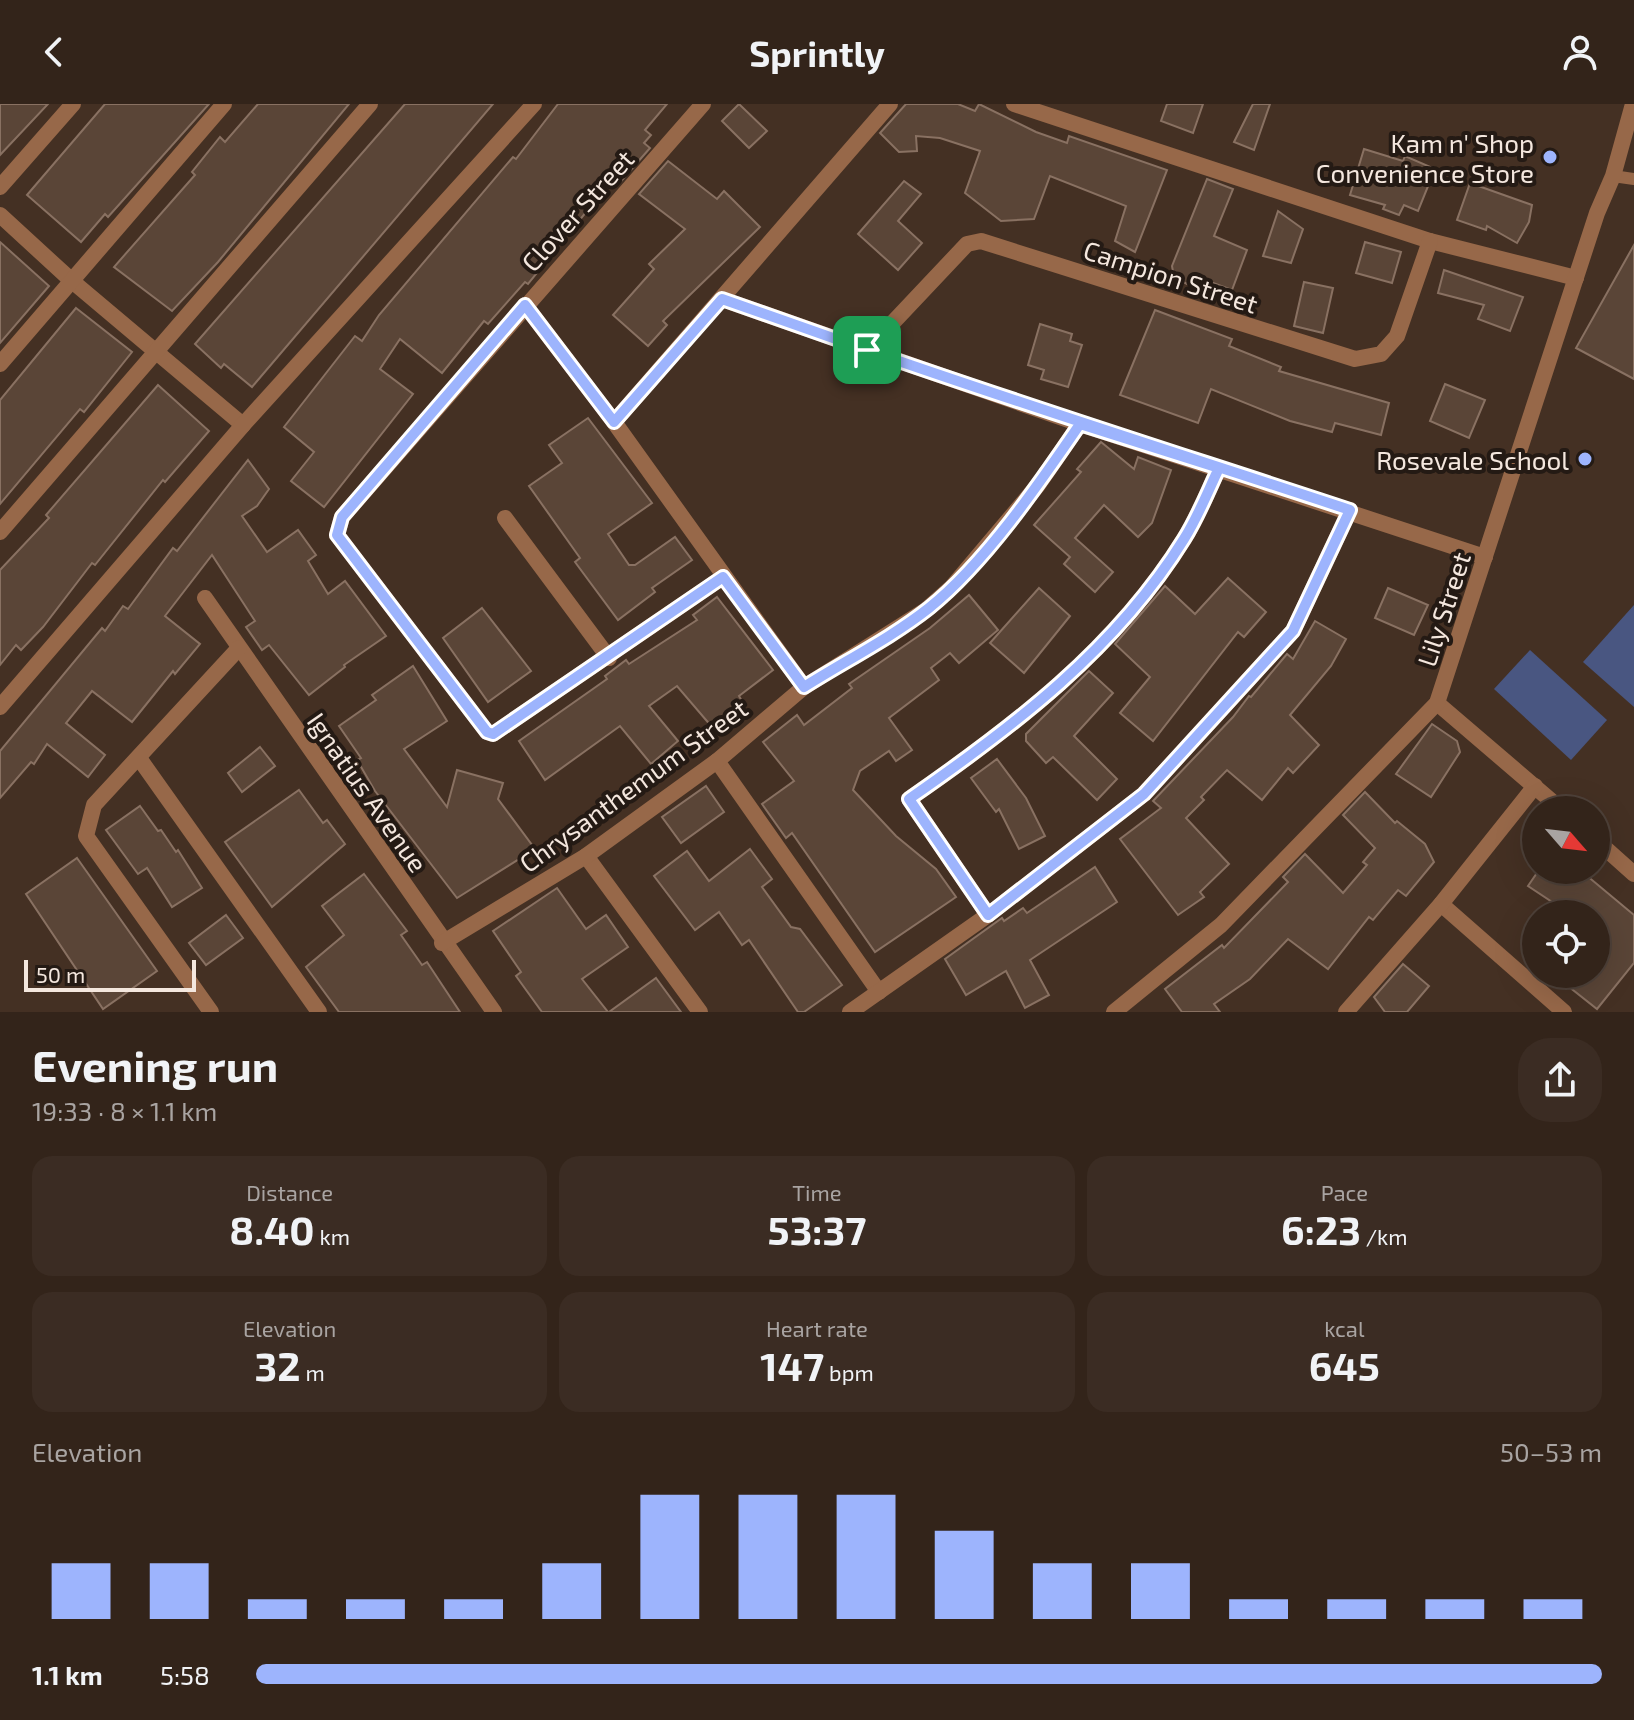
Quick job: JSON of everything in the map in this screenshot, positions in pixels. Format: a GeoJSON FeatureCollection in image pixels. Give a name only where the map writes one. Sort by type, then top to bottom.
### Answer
{"type":"FeatureCollection","features":[{"type":"Feature","properties":{"kind":"street"},"geometry":{"type":"LineString","coordinates":[[0,187],[73,104]]}},
{"type":"Feature","properties":{"kind":"street"},"geometry":{"type":"LineString","coordinates":[[0,364],[224,104]]}},
{"type":"Feature","properties":{"kind":"street"},"geometry":{"type":"LineString","coordinates":[[0,532],[370,104]]}},
{"type":"Feature","properties":{"kind":"street"},"geometry":{"type":"LineString","coordinates":[[0,707],[243,425],[534,104]]}},
{"type":"Feature","properties":{"kind":"street","name":"Clover Street"},"geometry":{"type":"LineString","coordinates":[[609,658],[493,734],[478,720],[337,535],[342,517],[703,104]]}},
{"type":"Feature","properties":{"kind":"street"},"geometry":{"type":"LineString","coordinates":[[614,422],[890,104]]}},
{"type":"Feature","properties":{"kind":"street"},"geometry":{"type":"LineString","coordinates":[[1014,104],[1430,241],[1576,278]]}},
{"type":"Feature","properties":{"kind":"street","name":"Lily Street"},"geometry":{"type":"LineString","coordinates":[[1114,1012],[1221,925],[1437,703],[1576,278],[1613,176],[1633,104]]}},
{"type":"Feature","properties":{"kind":"street"},"geometry":{"type":"LineString","coordinates":[[0,215],[72,281],[243,425]]}},
{"type":"Feature","properties":{"kind":"street","name":"Campion Street"},"geometry":{"type":"LineString","coordinates":[[867,350],[967,244],[981,241],[1355,359],[1381,354],[1397,336],[1430,241]]}},
{"type":"Feature","properties":{"kind":"street"},"geometry":{"type":"LineString","coordinates":[[722,299],[1080,424],[1350,510],[1485,557]]}},
{"type":"Feature","properties":{"kind":"street"},"geometry":{"type":"LineString","coordinates":[[525,305],[614,422],[804,687]]}},
{"type":"Feature","properties":{"kind":"street","name":"Chrysanthemum Street"},"geometry":{"type":"LineString","coordinates":[[442,943],[586,856],[717,761],[804,687],[926,610],[952,587],[1038,485],[1080,424]]}},
{"type":"Feature","properties":{"kind":"street"},"geometry":{"type":"LineString","coordinates":[[988,915],[909,799],[1005,733],[1049,697],[1161,573],[1185,538],[1219,468]]}},
{"type":"Feature","properties":{"kind":"street"},"geometry":{"type":"LineString","coordinates":[[850,1012],[988,915],[1144,794],[1293,631],[1350,510]]}},
{"type":"Feature","properties":{"kind":"street"},"geometry":{"type":"LineString","coordinates":[[505,518],[609,658],[723,577]]}},
{"type":"Feature","properties":{"kind":"street","name":"Ignatius Avenue"},"geometry":{"type":"LineString","coordinates":[[205,598],[442,943],[494,1012]]}},
{"type":"Feature","properties":{"kind":"street"},"geometry":{"type":"LineString","coordinates":[[211,1012],[86,836],[94,805],[239,648]]}},
{"type":"Feature","properties":{"kind":"street"},"geometry":{"type":"LineString","coordinates":[[1437,703],[1546,796]]}},
{"type":"Feature","properties":{"kind":"street"},"geometry":{"type":"LineString","coordinates":[[139,758],[319,1012]]}},
{"type":"Feature","properties":{"kind":"street"},"geometry":{"type":"LineString","coordinates":[[717,761],[879,992]]}},
{"type":"Feature","properties":{"kind":"street"},"geometry":{"type":"LineString","coordinates":[[1351,1010],[1535,786]]}},
{"type":"Feature","properties":{"kind":"street"},"geometry":{"type":"LineString","coordinates":[[1610,853],[1634,874]]}},
{"type":"Feature","properties":{"kind":"street"},"geometry":{"type":"LineString","coordinates":[[586,856],[700,1012]]}},
{"type":"Feature","properties":{"kind":"street"},"geometry":{"type":"LineString","coordinates":[[1441,904],[1564,1012]]}},
{"type":"Feature","properties":{"kind":"lane"},"geometry":{"type":"LineString","coordinates":[[1613,176],[1634,179]]}},
{"type":"Feature","properties":{"kind":"shaded area"},"geometry":{"type":"Polygon","coordinates":[[[1634,605],[1634,707],[1583,662],[1634,605]]]}},
{"type":"Feature","properties":{"kind":"shaded area"},"geometry":{"type":"Polygon","coordinates":[[[1530,650],[1607,720],[1571,760],[1494,689],[1530,650]]]}},
{"type":"Feature","properties":{"kind":"building"},"geometry":{"type":"Polygon","coordinates":[[[0,104],[48,104],[0,155],[0,104]]]}},
{"type":"Feature","properties":{"kind":"building"},"geometry":{"type":"Polygon","coordinates":[[[105,104],[209,104],[108,217],[105,214],[81,242],[27,195],[105,104]]]}},
{"type":"Feature","properties":{"kind":"building"},"geometry":{"type":"Polygon","coordinates":[[[258,104],[349,104],[218,262],[172,311],[114,267],[195,175],[192,172],[220,137],[225,142],[258,104]]]}},
{"type":"Feature","properties":{"kind":"building"},"geometry":{"type":"Polygon","coordinates":[[[405,104],[493,104],[252,387],[224,364],[221,368],[195,344],[405,104]]]}},
{"type":"Feature","properties":{"kind":"building"},"geometry":{"type":"Polygon","coordinates":[[[558,104],[667,104],[645,130],[651,135],[644,143],[650,148],[622,180],[616,175],[528,284],[525,282],[488,324],[484,321],[442,373],[400,339],[380,369],[413,394],[324,507],[291,481],[314,452],[284,427],[355,336],[362,341],[379,315],[513,157],[516,159],[558,104]]]}},
{"type":"Feature","properties":{"kind":"building"},"geometry":{"type":"Polygon","coordinates":[[[739,104],[767,131],[749,148],[722,121],[739,104]]]}},
{"type":"Feature","properties":{"kind":"building"},"geometry":{"type":"Polygon","coordinates":[[[906,104],[958,104],[975,111],[979,104],[1036,132],[1067,143],[1069,136],[1167,170],[1135,252],[1115,241],[1126,206],[1050,176],[1034,219],[1001,221],[965,193],[980,151],[940,138],[916,136],[917,151],[899,152],[880,133],[906,104]]]}},
{"type":"Feature","properties":{"kind":"building"},"geometry":{"type":"Polygon","coordinates":[[[1167,104],[1203,104],[1193,133],[1161,121],[1167,104]]]}},
{"type":"Feature","properties":{"kind":"building"},"geometry":{"type":"Polygon","coordinates":[[[1253,104],[1270,104],[1254,150],[1234,142],[1253,104]]]}},
{"type":"Feature","properties":{"kind":"building"},"geometry":{"type":"Polygon","coordinates":[[[1364,149],[1403,161],[1405,156],[1435,169],[1418,211],[1404,205],[1399,215],[1383,209],[1385,205],[1350,195],[1364,149]]]}},
{"type":"Feature","properties":{"kind":"building"},"geometry":{"type":"Polygon","coordinates":[[[668,161],[717,199],[724,191],[760,227],[663,321],[667,325],[648,346],[613,315],[654,269],[649,264],[685,229],[639,194],[668,161]]]}},
{"type":"Feature","properties":{"kind":"building"},"geometry":{"type":"Polygon","coordinates":[[[1207,179],[1233,189],[1214,236],[1247,250],[1232,290],[1194,276],[1187,284],[1174,277],[1172,266],[1207,179]]]}},
{"type":"Feature","properties":{"kind":"building"},"geometry":{"type":"Polygon","coordinates":[[[904,181],[921,194],[898,221],[922,243],[898,270],[858,234],[904,181]]]}},
{"type":"Feature","properties":{"kind":"building"},"geometry":{"type":"Polygon","coordinates":[[[1470,183],[1532,205],[1529,222],[1517,243],[1487,226],[1486,230],[1457,220],[1470,183]]]}},
{"type":"Feature","properties":{"kind":"building"},"geometry":{"type":"Polygon","coordinates":[[[1278,211],[1303,229],[1291,263],[1263,256],[1278,211]]]}},
{"type":"Feature","properties":{"kind":"building"},"geometry":{"type":"Polygon","coordinates":[[[0,242],[49,286],[0,343],[0,242]]]}},
{"type":"Feature","properties":{"kind":"building"},"geometry":{"type":"Polygon","coordinates":[[[1365,242],[1401,252],[1392,283],[1356,273],[1365,242]]]}},
{"type":"Feature","properties":{"kind":"building"},"geometry":{"type":"Polygon","coordinates":[[[1634,245],[1634,379],[1576,348],[1634,245]]]}},
{"type":"Feature","properties":{"kind":"building"},"geometry":{"type":"Polygon","coordinates":[[[1444,270],[1523,297],[1510,331],[1478,319],[1484,305],[1438,293],[1444,270]]]}},
{"type":"Feature","properties":{"kind":"building"},"geometry":{"type":"Polygon","coordinates":[[[1304,282],[1333,288],[1323,333],[1294,326],[1304,282]]]}},
{"type":"Feature","properties":{"kind":"building"},"geometry":{"type":"Polygon","coordinates":[[[76,308],[132,352],[84,412],[80,409],[0,504],[0,400],[76,308]]]}},
{"type":"Feature","properties":{"kind":"building"},"geometry":{"type":"Polygon","coordinates":[[[1155,310],[1232,339],[1229,346],[1281,367],[1279,371],[1389,403],[1381,435],[1335,423],[1332,432],[1290,421],[1211,389],[1198,423],[1120,395],[1155,310]]]}},
{"type":"Feature","properties":{"kind":"building"},"geometry":{"type":"Polygon","coordinates":[[[1040,324],[1072,334],[1070,341],[1082,345],[1068,387],[1041,379],[1044,370],[1028,365],[1040,324]]]}},
{"type":"Feature","properties":{"kind":"building"},"geometry":{"type":"Polygon","coordinates":[[[1445,384],[1485,400],[1469,438],[1430,421],[1445,384]]]}},
{"type":"Feature","properties":{"kind":"building"},"geometry":{"type":"Polygon","coordinates":[[[158,385],[209,431],[165,482],[163,480],[95,565],[92,563],[43,627],[21,650],[16,645],[0,665],[0,570],[49,518],[46,515],[158,385]]]}},
{"type":"Feature","properties":{"kind":"building"},"geometry":{"type":"Polygon","coordinates":[[[588,418],[652,503],[608,534],[629,565],[635,565],[675,537],[692,560],[652,588],[655,592],[618,620],[575,562],[580,558],[529,486],[562,463],[549,445],[588,418]]]}},
{"type":"Feature","properties":{"kind":"building"},"geometry":{"type":"Polygon","coordinates":[[[1101,442],[1134,469],[1138,457],[1171,470],[1152,523],[1138,537],[1104,505],[1075,538],[1113,572],[1095,592],[1064,564],[1070,557],[1034,525],[1081,472],[1077,469],[1101,442]]]}},
{"type":"Feature","properties":{"kind":"building"},"geometry":{"type":"Polygon","coordinates":[[[248,460],[269,489],[257,506],[242,516],[267,552],[298,530],[316,555],[308,561],[328,594],[345,581],[386,636],[344,665],[309,695],[269,645],[262,650],[246,627],[255,621],[212,555],[165,616],[200,644],[175,674],[173,671],[132,722],[92,691],[66,723],[105,755],[88,777],[47,744],[34,764],[31,762],[0,798],[0,751],[102,628],[105,631],[123,606],[128,609],[173,548],[177,551],[248,460]]]}},
{"type":"Feature","properties":{"kind":"building"},"geometry":{"type":"Polygon","coordinates":[[[1228,578],[1266,612],[1244,637],[1238,632],[1153,741],[1120,713],[1150,677],[1115,644],[1165,586],[1195,614],[1228,578]]]}},
{"type":"Feature","properties":{"kind":"building"},"geometry":{"type":"Polygon","coordinates":[[[1039,588],[1070,616],[1024,673],[990,643],[1039,588]]]}},
{"type":"Feature","properties":{"kind":"building"},"geometry":{"type":"Polygon","coordinates":[[[1388,588],[1428,605],[1414,635],[1375,618],[1388,588]]]}},
{"type":"Feature","properties":{"kind":"building"},"geometry":{"type":"Polygon","coordinates":[[[969,595],[998,630],[959,663],[950,653],[931,668],[939,680],[889,718],[912,750],[896,761],[889,751],[860,771],[853,790],[896,836],[936,869],[956,897],[875,952],[792,833],[786,838],[762,804],[794,781],[763,742],[797,715],[804,725],[852,688],[849,684],[930,628],[969,595]]]}},
{"type":"Feature","properties":{"kind":"building"},"geometry":{"type":"Polygon","coordinates":[[[717,597],[773,670],[739,696],[742,701],[712,727],[677,686],[649,706],[678,741],[651,764],[620,726],[545,780],[519,741],[607,679],[605,676],[626,660],[629,664],[697,620],[693,615],[717,597]]]}},
{"type":"Feature","properties":{"kind":"building"},"geometry":{"type":"Polygon","coordinates":[[[482,608],[531,671],[488,702],[443,638],[482,608]]]}},
{"type":"Feature","properties":{"kind":"building"},"geometry":{"type":"Polygon","coordinates":[[[1315,621],[1346,639],[1331,666],[1290,715],[1319,745],[1293,773],[1288,768],[1262,800],[1227,770],[1201,797],[1204,800],[1186,818],[1229,864],[1200,892],[1204,897],[1178,915],[1120,839],[1161,808],[1153,801],[1233,717],[1287,654],[1293,659],[1315,621]]]}},
{"type":"Feature","properties":{"kind":"building"},"geometry":{"type":"Polygon","coordinates":[[[413,666],[447,721],[404,749],[447,807],[457,770],[503,783],[498,799],[535,849],[457,898],[375,791],[357,760],[361,758],[339,726],[376,700],[372,695],[413,666]]]}},
{"type":"Feature","properties":{"kind":"building"},"geometry":{"type":"Polygon","coordinates":[[[1089,671],[1113,693],[1074,736],[1117,779],[1097,800],[1053,757],[1046,763],[1026,741],[1026,734],[1089,671]]]}},
{"type":"Feature","properties":{"kind":"building"},"geometry":{"type":"Polygon","coordinates":[[[1432,724],[1457,741],[1460,752],[1431,797],[1396,774],[1432,724]]]}},
{"type":"Feature","properties":{"kind":"building"},"geometry":{"type":"Polygon","coordinates":[[[260,747],[275,766],[242,792],[228,773],[260,747]]]}},
{"type":"Feature","properties":{"kind":"building"},"geometry":{"type":"Polygon","coordinates":[[[997,759],[1026,798],[1045,836],[1019,849],[999,809],[996,812],[971,778],[997,759]]]}},
{"type":"Feature","properties":{"kind":"building"},"geometry":{"type":"Polygon","coordinates":[[[706,786],[724,812],[681,843],[662,817],[706,786]]]}},
{"type":"Feature","properties":{"kind":"building"},"geometry":{"type":"Polygon","coordinates":[[[299,790],[323,823],[327,820],[345,844],[272,907],[225,842],[299,790]]]}},
{"type":"Feature","properties":{"kind":"building"},"geometry":{"type":"Polygon","coordinates":[[[1365,792],[1395,823],[1397,821],[1425,844],[1434,862],[1406,896],[1398,890],[1373,920],[1369,917],[1328,969],[1288,939],[1250,979],[1214,1004],[1220,1012],[1182,1012],[1165,989],[1222,945],[1224,948],[1288,882],[1283,877],[1305,854],[1343,893],[1367,865],[1363,862],[1375,848],[1343,815],[1365,792]]]}},
{"type":"Feature","properties":{"kind":"building"},"geometry":{"type":"Polygon","coordinates":[[[140,806],[176,852],[178,850],[202,888],[172,907],[147,868],[138,874],[106,830],[140,806]]]}},
{"type":"Feature","properties":{"kind":"building"},"geometry":{"type":"Polygon","coordinates":[[[750,849],[772,879],[762,887],[791,927],[800,929],[842,985],[804,1012],[798,1012],[749,940],[742,945],[719,912],[695,930],[654,876],[687,851],[709,881],[750,849]]]}},
{"type":"Feature","properties":{"kind":"building"},"geometry":{"type":"Polygon","coordinates":[[[77,858],[157,971],[103,1009],[26,894],[77,858]]]}},
{"type":"Feature","properties":{"kind":"building"},"geometry":{"type":"Polygon","coordinates":[[[1095,867],[1117,902],[1030,960],[1049,995],[1025,1008],[1006,971],[966,995],[945,959],[1002,918],[1004,921],[1023,908],[1027,913],[1095,867]]]}},
{"type":"Feature","properties":{"kind":"building"},"geometry":{"type":"Polygon","coordinates":[[[364,874],[407,931],[401,935],[422,965],[427,962],[460,1012],[339,1012],[306,967],[344,935],[322,906],[364,874]]]}},
{"type":"Feature","properties":{"kind":"building"},"geometry":{"type":"Polygon","coordinates":[[[1597,884],[1634,915],[1634,963],[1597,1009],[1571,988],[1610,988],[1610,900],[1549,900],[1528,886],[1597,884]]]}},
{"type":"Feature","properties":{"kind":"building"},"geometry":{"type":"Polygon","coordinates":[[[557,888],[586,929],[606,915],[628,947],[582,979],[608,1012],[542,1012],[516,976],[521,972],[493,931],[557,888]]]}},
{"type":"Feature","properties":{"kind":"building"},"geometry":{"type":"Polygon","coordinates":[[[226,915],[243,938],[206,965],[189,943],[226,915]]]}},
{"type":"Feature","properties":{"kind":"building"},"geometry":{"type":"Polygon","coordinates":[[[1403,964],[1429,986],[1407,1012],[1385,1012],[1374,997],[1403,964]]]}},
{"type":"Feature","properties":{"kind":"building"},"geometry":{"type":"Polygon","coordinates":[[[656,978],[681,1012],[609,1012],[656,978]]]}},
{"type":"Feature","properties":{"kind":"place","name":"Kam n' Shop Convenience Store"},"geometry":{"type":"Point","coordinates":[1550,157]}},
{"type":"Feature","properties":{"kind":"place","name":"Rosevale School"},"geometry":{"type":"Point","coordinates":[1585,459]}},
{"type":"Feature","properties":{"kind":"route"},"geometry":{"type":"LineString","coordinates":[[867,350],[722,299],[614,422],[525,305],[342,517],[337,535],[487,732],[493,734],[499,733],[609,658],[723,577],[804,687],[926,610],[952,587],[1038,485],[1080,424],[1219,468],[1185,538],[1161,573],[1049,697],[1005,733],[909,799],[988,915],[1144,794],[1293,631],[1350,510],[1219,468],[1150,446],[1080,424],[867,350]]}}]}
